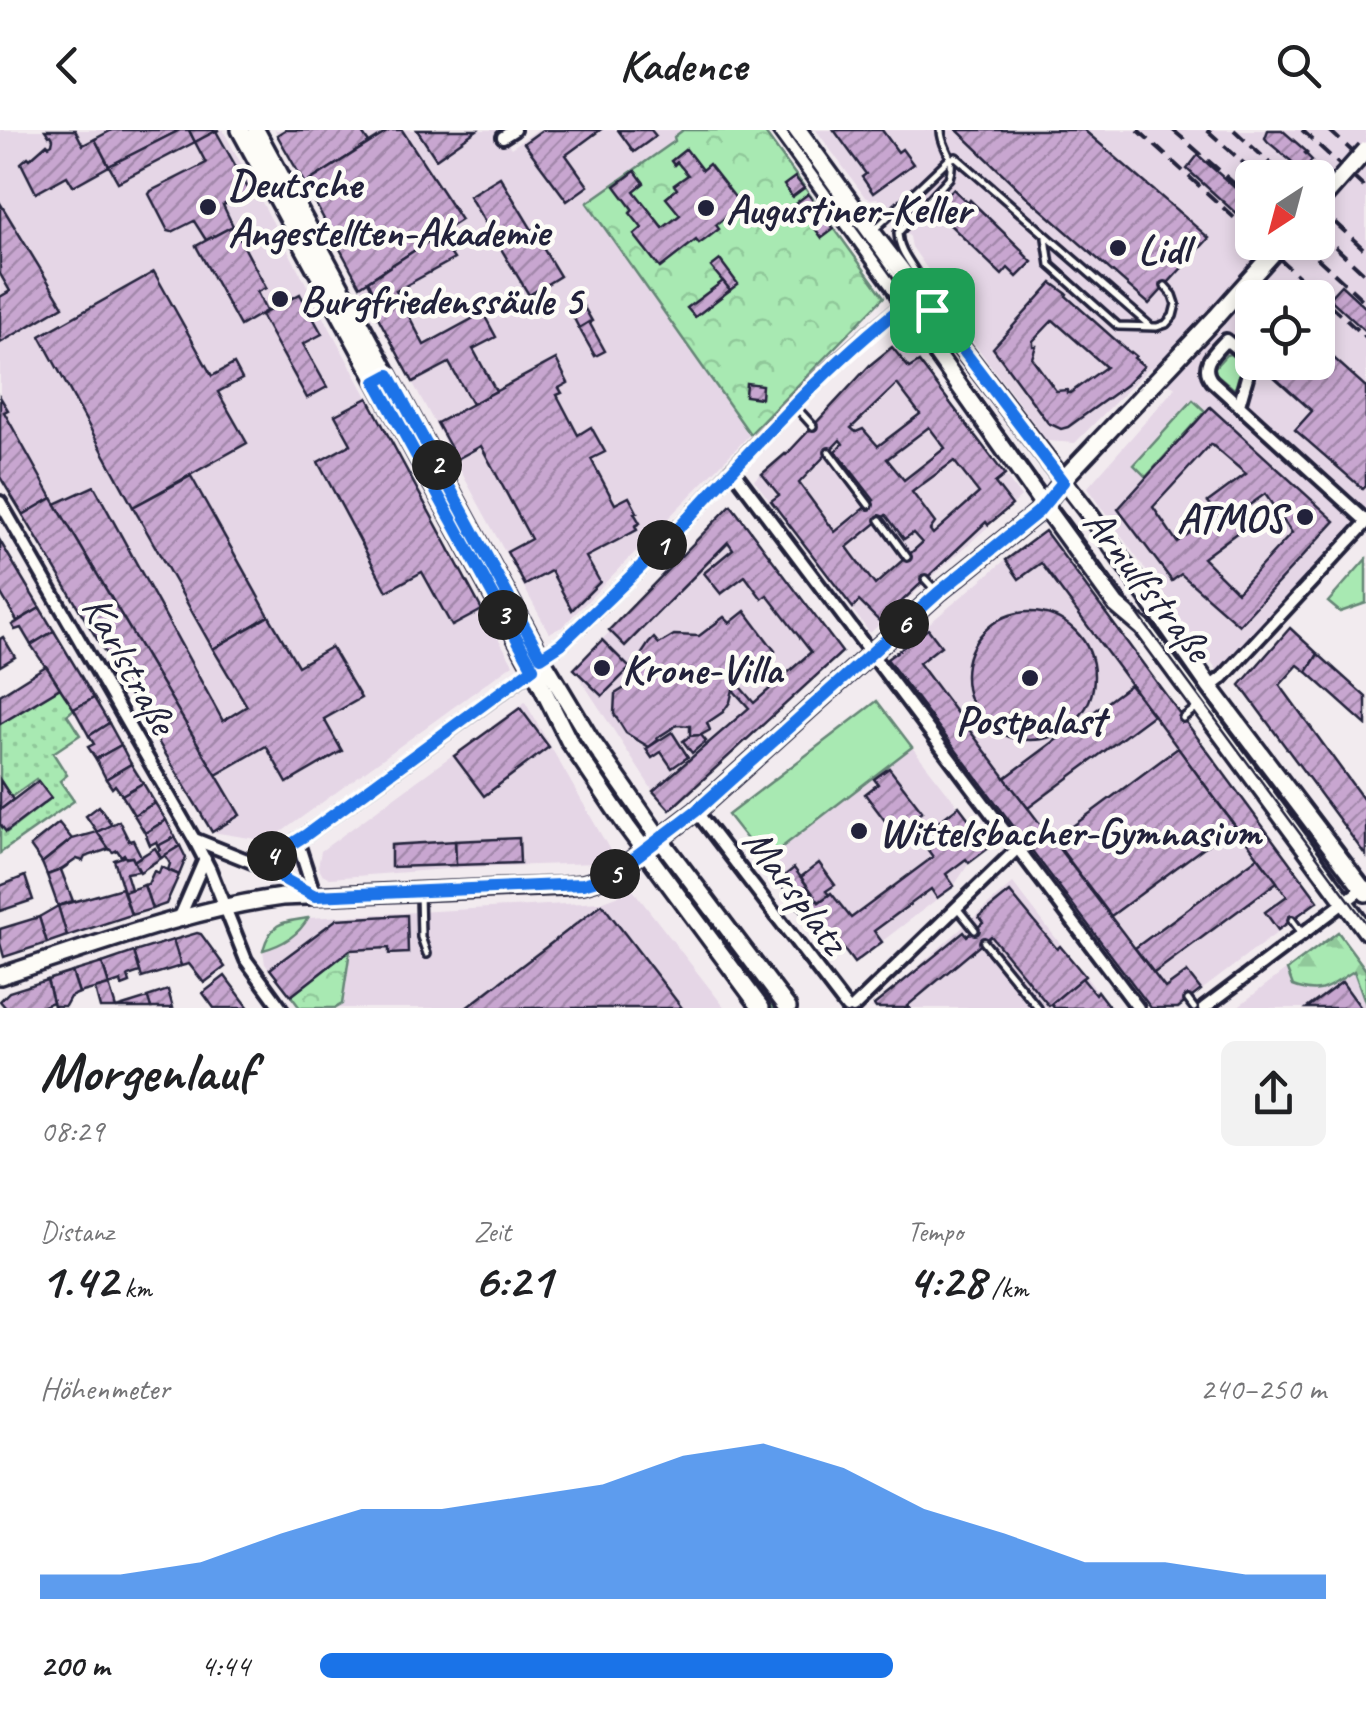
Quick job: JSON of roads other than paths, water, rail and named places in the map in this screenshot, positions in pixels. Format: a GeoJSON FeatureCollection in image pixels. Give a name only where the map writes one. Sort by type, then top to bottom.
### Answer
{"type":"FeatureCollection","features":[{"type":"Feature","properties":{"kind":"street"},"geometry":{"type":"LineString","coordinates":[[240,130],[382,378],[537,663],[569,740],[644,852],[761,1008]]}},
{"type":"Feature","properties":{"kind":"street"},"geometry":{"type":"LineString","coordinates":[[256,130],[382,378]]}},
{"type":"Feature","properties":{"kind":"street","name":"Arnulfstraße"},"geometry":{"type":"LineString","coordinates":[[781,130],[867,236],[920,293],[1138,582],[1210,687],[1365,889]]}},
{"type":"Feature","properties":{"kind":"street","name":"Arnulfstraße"},"geometry":{"type":"LineString","coordinates":[[798,130],[867,236],[910,316],[1044,506],[1116,604],[1143,628],[1366,931]]}},
{"type":"Feature","properties":{"kind":"street"},"geometry":{"type":"LineString","coordinates":[[1335,185],[1366,150]]}},
{"type":"Feature","properties":{"kind":"street"},"geometry":{"type":"LineString","coordinates":[[0,976],[178,919],[282,897],[583,884],[611,876],[696,811],[938,593],[1044,506],[1267,260]]}},
{"type":"Feature","properties":{"kind":"street"},"geometry":{"type":"LineString","coordinates":[[258,865],[561,644],[664,543],[794,405],[870,333],[920,293]]}},
{"type":"Feature","properties":{"kind":"street"},"geometry":{"type":"LineString","coordinates":[[1210,687],[1366,522],[1212,381],[1208,376],[1210,357],[1227,340],[1248,358],[1239,405]]}},
{"type":"Feature","properties":{"kind":"street"},"geometry":{"type":"LineString","coordinates":[[732,468],[1022,845],[1138,1008]]}},
{"type":"Feature","properties":{"kind":"street","name":"Karlstraße"},"geometry":{"type":"LineString","coordinates":[[0,502],[5,521],[205,859],[246,960],[281,1008]]}},
{"type":"Feature","properties":{"kind":"street"},"geometry":{"type":"LineString","coordinates":[[537,663],[589,737],[666,834],[788,1008]]}},
{"type":"Feature","properties":{"kind":"street","name":"Marsplatz"},"geometry":{"type":"LineString","coordinates":[[696,811],[850,1008]]}},
{"type":"Feature","properties":{"kind":"street"},"geometry":{"type":"LineString","coordinates":[[194,839],[258,865],[315,896]]}},
{"type":"Feature","properties":{"kind":"street"},"geometry":{"type":"LineString","coordinates":[[297,840],[315,896]]}},
{"type":"Feature","properties":{"kind":"street"},"geometry":{"type":"LineString","coordinates":[[850,1008],[1022,845]]}},
{"type":"Feature","properties":{"kind":"street"},"geometry":{"type":"LineString","coordinates":[[178,919],[205,859]]}},
{"type":"Feature","properties":{"kind":"street"},"geometry":{"type":"LineString","coordinates":[[1209,1006],[1365,889]]}},
{"type":"Feature","properties":{"kind":"lane"},"geometry":{"type":"LineString","coordinates":[[932,310],[920,279],[901,251],[898,234],[945,184],[952,170],[941,130]]}},
{"type":"Feature","properties":{"kind":"lane"},"geometry":{"type":"LineString","coordinates":[[867,236],[949,160],[959,158],[1148,326]]}},
{"type":"Feature","properties":{"kind":"lane"},"geometry":{"type":"LineString","coordinates":[[1045,235],[1050,266],[1118,326],[1166,324],[1176,304],[1165,286]]}},
{"type":"Feature","properties":{"kind":"lane"},"geometry":{"type":"LineString","coordinates":[[794,405],[813,426]]}},
{"type":"Feature","properties":{"kind":"lane"},"geometry":{"type":"LineString","coordinates":[[829,452],[868,505]]}},
{"type":"Feature","properties":{"kind":"lane"},"geometry":{"type":"LineString","coordinates":[[880,520],[907,557]]}},
{"type":"Feature","properties":{"kind":"lane"},"geometry":{"type":"LineString","coordinates":[[925,579],[938,593]]}},
{"type":"Feature","properties":{"kind":"lane"},"geometry":{"type":"LineString","coordinates":[[1183,718],[1199,705]]}},
{"type":"Feature","properties":{"kind":"lane"},"geometry":{"type":"LineString","coordinates":[[420,892],[420,938],[427,954]]}},
{"type":"Feature","properties":{"kind":"lane"},"geometry":{"type":"LineString","coordinates":[[956,908],[974,930]]}},
{"type":"Feature","properties":{"kind":"lane"},"geometry":{"type":"LineString","coordinates":[[1292,920],[1302,935]]}},
{"type":"Feature","properties":{"kind":"lane"},"geometry":{"type":"LineString","coordinates":[[984,942],[1038,1008]]}},
{"type":"Feature","properties":{"kind":"lane"},"geometry":{"type":"LineString","coordinates":[[1188,1000],[1194,1008]]}},
{"type":"Feature","properties":{"kind":"tram line"},"geometry":{"type":"LineString","coordinates":[[786,130],[1366,923]]}},
{"type":"Feature","properties":{"kind":"railway"},"geometry":{"type":"LineString","coordinates":[[1138,130],[1235,218]]}},
{"type":"Feature","properties":{"kind":"railway"},"geometry":{"type":"LineString","coordinates":[[1173,130],[1235,184]]}},
{"type":"Feature","properties":{"kind":"railway"},"geometry":{"type":"LineString","coordinates":[[1207,130],[1240,160]]}},
{"type":"Feature","properties":{"kind":"railway"},"geometry":{"type":"LineString","coordinates":[[1234,130],[1266,160]]}},
{"type":"Feature","properties":{"kind":"railway"},"geometry":{"type":"LineString","coordinates":[[1302,130],[1366,189]]}},
{"type":"Feature","properties":{"kind":"railway"},"geometry":{"type":"LineString","coordinates":[[1329,130],[1366,164]]}},
{"type":"Feature","properties":{"kind":"railway"},"geometry":{"type":"LineString","coordinates":[[1335,223],[1366,251]]}},
{"type":"Feature","properties":{"kind":"railway"},"geometry":{"type":"LineString","coordinates":[[1335,247],[1366,275]]}},
{"type":"Feature","properties":{"kind":"railway"},"geometry":{"type":"LineString","coordinates":[[1281,260],[1366,338]]}},
{"type":"Feature","properties":{"kind":"railway"},"geometry":{"type":"LineString","coordinates":[[1319,260],[1366,303]]}},
{"type":"Feature","properties":{"kind":"place","name":"Deutsche Angestellten-Akademie"},"geometry":{"type":"Point","coordinates":[208,207]}},
{"type":"Feature","properties":{"kind":"place","name":"Augustiner-Keller"},"geometry":{"type":"Point","coordinates":[706,208]}},
{"type":"Feature","properties":{"kind":"place","name":"Lidl"},"geometry":{"type":"Point","coordinates":[1118,248]}},
{"type":"Feature","properties":{"kind":"place","name":"Burgfriedenssäule 5"},"geometry":{"type":"Point","coordinates":[280,299]}},
{"type":"Feature","properties":{"kind":"place","name":"ATMOS"},"geometry":{"type":"Point","coordinates":[1305,517]}},
{"type":"Feature","properties":{"kind":"place","name":"Krone-Villa"},"geometry":{"type":"Point","coordinates":[602,668]}},
{"type":"Feature","properties":{"kind":"place","name":"Postpalast"},"geometry":{"type":"Point","coordinates":[1030,678]}},
{"type":"Feature","properties":{"kind":"place","name":"Wittelsbacher-Gymnasium"},"geometry":{"type":"Point","coordinates":[859,831]}}]}
